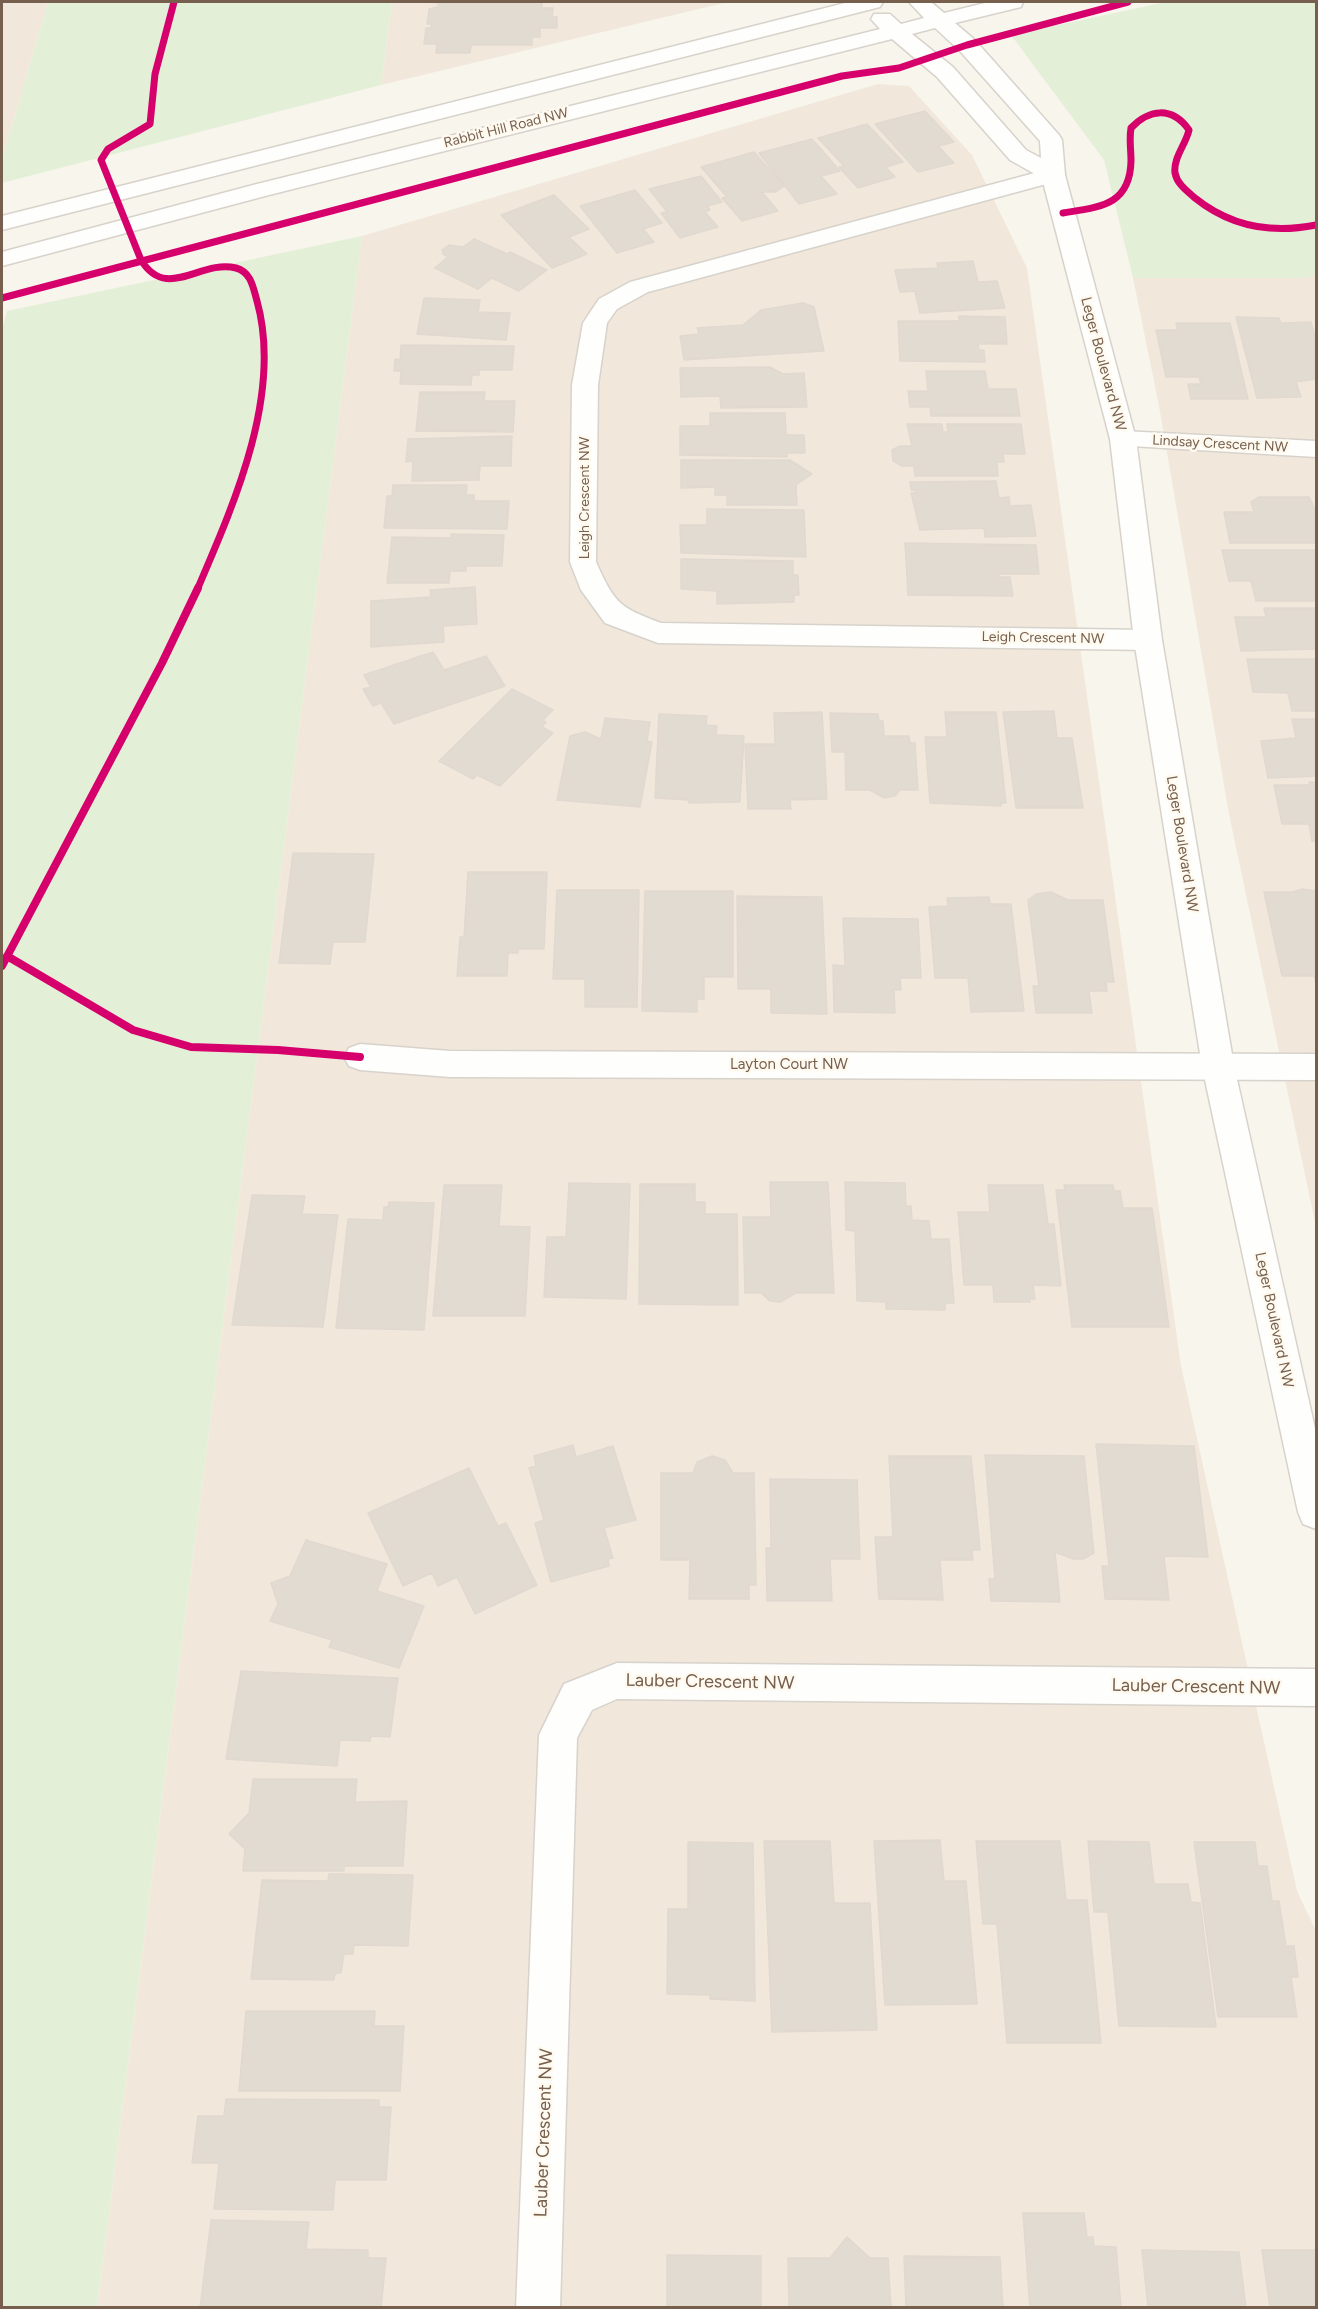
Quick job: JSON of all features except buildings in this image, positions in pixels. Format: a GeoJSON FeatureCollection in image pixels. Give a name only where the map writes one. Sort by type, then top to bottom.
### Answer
{"type":"FeatureCollection","features":[{"type":"Feature","properties":{"kind":"street","name":"Leger Boulevard NW"},"geometry":{"type":"LineString","coordinates":[[919,2],[967,45],[1051,140],[1053,175],[1123,439],[1148,640],[1218,1066],[1317,1512]]}},
{"type":"Feature","properties":{"kind":"street","name":"Rabbit Hill Road NW"},"geometry":{"type":"LineString","coordinates":[[2,259],[261,190],[1012,2]]}},
{"type":"Feature","properties":{"kind":"street"},"geometry":{"type":"LineString","coordinates":[[2,223],[868,3],[895,30],[945,72],[1018,154],[1053,175]]}},
{"type":"Feature","properties":{"kind":"street","name":"Leigh Crescent NW"},"geometry":{"type":"LineString","coordinates":[[1053,175],[639,287],[608,304],[595,323],[585,385],[583,562],[594,590],[615,616],[658,633],[1148,640]]}},
{"type":"Feature","properties":{"kind":"street","name":"Lindsay Crescent NW"},"geometry":{"type":"LineString","coordinates":[[1123,439],[1317,449]]}},
{"type":"Feature","properties":{"kind":"street","name":"Layton Court NW"},"geometry":{"type":"LineString","coordinates":[[360,1057],[450,1064],[1218,1066]]}},
{"type":"Feature","properties":{"kind":"street"},"geometry":{"type":"LineString","coordinates":[[1218,1066],[1317,1066]]}},
{"type":"Feature","properties":{"kind":"street","name":"Lauber Crescent NW"},"geometry":{"type":"LineString","coordinates":[[538,2307],[558,1735],[578,1697],[617,1681],[1317,1688]]}},
{"type":"Feature","properties":{"kind":"shaded area"},"geometry":{"type":"Polygon","coordinates":[[[2,2],[48,2],[2,160],[2,2]]]}},
{"type":"Feature","properties":{"kind":"shaded area"},"geometry":{"type":"Polygon","coordinates":[[[392,2],[728,2],[381,85],[392,2]]]}},
{"type":"Feature","properties":{"kind":"shaded area"},"geometry":{"type":"Polygon","coordinates":[[[878,84],[909,86],[972,155],[1027,268],[1181,1366],[1297,1891],[1316,1931],[1316,2307],[97,2308],[362,236],[878,84]]]}},
{"type":"Feature","properties":{"kind":"shaded area"},"geometry":{"type":"Polygon","coordinates":[[[1316,274],[1316,1227],[1229,814],[1159,406],[1133,278],[1305,278],[1316,274]]]}},
{"type":"Feature","properties":{"kind":"green space"},"geometry":{"type":"Polygon","coordinates":[[[48,2],[392,2],[381,85],[2,183],[2,160],[48,2]]]}},
{"type":"Feature","properties":{"kind":"green space"},"geometry":{"type":"Polygon","coordinates":[[[1166,2],[1316,2],[1316,274],[1305,278],[1133,278],[1104,160],[1011,35],[1166,2]]]}},
{"type":"Feature","properties":{"kind":"green space"},"geometry":{"type":"Polygon","coordinates":[[[362,236],[97,2307],[2,2307],[2,329],[7,311],[362,236]]]}},
{"type":"Feature","properties":{"kind":"cycle path"},"geometry":{"type":"LineString","coordinates":[[2,966],[162,663],[194,597],[224,527],[248,457],[263,389],[265,329],[250,278],[243,270],[233,267],[170,279],[160,279],[154,276],[141,260],[101,160],[108,149],[150,124],[155,74],[174,2]]}},
{"type":"Feature","properties":{"kind":"cycle path"},"geometry":{"type":"LineString","coordinates":[[2,298],[842,76],[899,68],[967,45],[1128,2]]}},
{"type":"Feature","properties":{"kind":"cycle path"},"geometry":{"type":"LineString","coordinates":[[1063,213],[1101,206],[1119,196],[1126,188],[1130,176],[1131,128],[1143,115],[1164,113],[1181,120],[1189,130],[1176,162],[1175,174],[1182,186],[1206,206],[1235,222],[1266,229],[1282,230],[1316,225]]}},
{"type":"Feature","properties":{"kind":"cycle path"},"geometry":{"type":"LineString","coordinates":[[7,956],[133,1030],[191,1047],[278,1050],[360,1057]]}}]}
